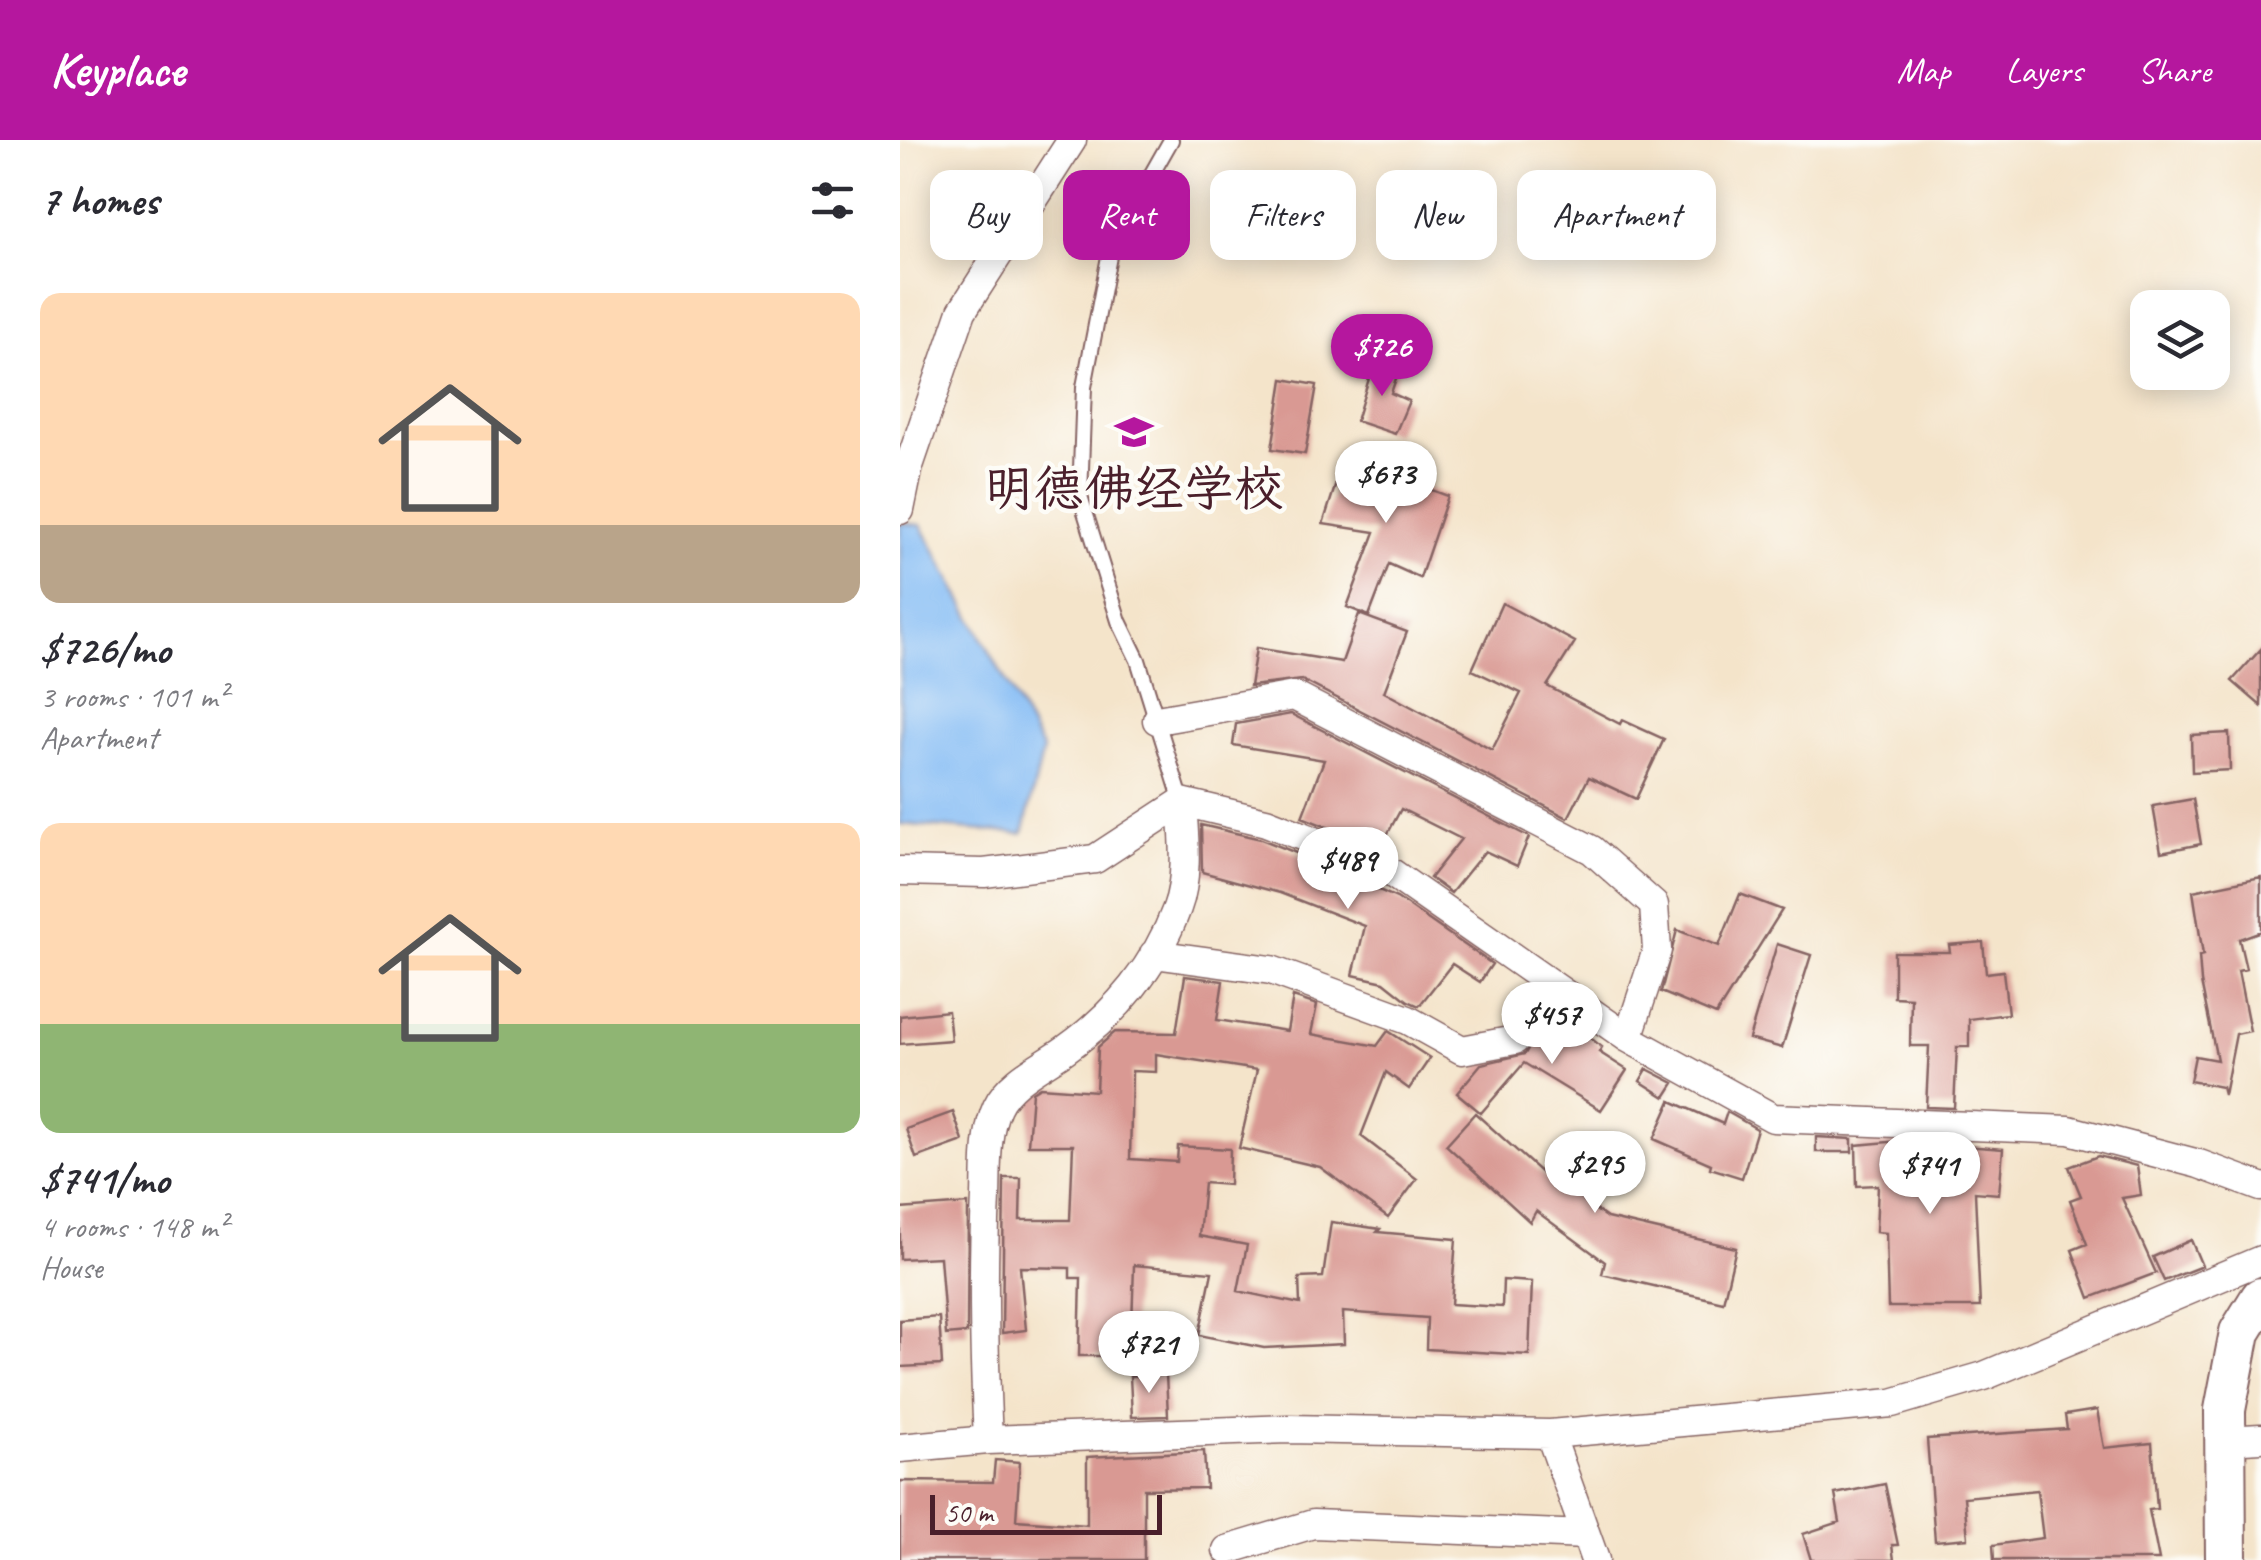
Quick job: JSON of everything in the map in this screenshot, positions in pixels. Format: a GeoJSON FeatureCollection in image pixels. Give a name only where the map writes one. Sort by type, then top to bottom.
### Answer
{"type":"FeatureCollection","features":[{"type":"Feature","properties":{"kind":"main road"},"geometry":{"type":"LineString","coordinates":[[2226,1560],[2243,1439],[2225,1410],[2240,1332],[2261,1298]]}},
{"type":"Feature","properties":{"kind":"street"},"geometry":{"type":"LineString","coordinates":[[900,510],[904,464],[962,311],[1072,140]]}},
{"type":"Feature","properties":{"kind":"street"},"geometry":{"type":"LineString","coordinates":[[1156,720],[1294,696],[1592,850],[1654,905],[1657,950],[1628,1038]]}},
{"type":"Feature","properties":{"kind":"street"},"geometry":{"type":"LineString","coordinates":[[900,871],[984,872],[1094,858],[1182,802],[1266,822],[1386,869],[1628,1038],[1773,1118],[2069,1130],[2199,1164],[2261,1187]]}},
{"type":"Feature","properties":{"kind":"street"},"geometry":{"type":"LineString","coordinates":[[988,1440],[981,1298],[988,1148],[997,1106],[1022,1078],[1070,1047],[1125,999],[1154,954],[1178,906],[1185,848],[1182,802]]}},
{"type":"Feature","properties":{"kind":"street"},"geometry":{"type":"LineString","coordinates":[[1154,954],[1271,970],[1408,1020],[1462,1050],[1515,1040],[1543,979]]}},
{"type":"Feature","properties":{"kind":"street"},"geometry":{"type":"LineString","coordinates":[[900,1448],[988,1440],[1288,1429],[1550,1434],[1892,1403],[1984,1376],[2261,1260]]}},
{"type":"Feature","properties":{"kind":"street"},"geometry":{"type":"LineString","coordinates":[[1227,1550],[1314,1524],[1591,1547],[1550,1434]]}},
{"type":"Feature","properties":{"kind":"lane"},"geometry":{"type":"LineString","coordinates":[[1170,140],[1111,246],[1084,387],[1080,496],[1182,802]]}},
{"type":"Feature","properties":{"kind":"water"},"geometry":{"type":"Polygon","coordinates":[[[900,523],[921,525],[1043,750],[1023,834],[900,824],[900,523]]]}},
{"type":"Feature","properties":{"kind":"building"},"geometry":{"type":"Polygon","coordinates":[[[1375,359],[1400,367],[1391,393],[1409,401],[1395,434],[1356,421],[1375,359]]]}},
{"type":"Feature","properties":{"kind":"building"},"geometry":{"type":"Polygon","coordinates":[[[1283,379],[1317,385],[1305,454],[1272,449],[1283,379]]]}},
{"type":"Feature","properties":{"kind":"building"},"geometry":{"type":"Polygon","coordinates":[[[1341,468],[1416,480],[1415,484],[1448,496],[1420,578],[1389,564],[1369,616],[1347,607],[1375,532],[1323,524],[1341,468]]]}},
{"type":"Feature","properties":{"kind":"building"},"geometry":{"type":"Polygon","coordinates":[[[1502,603],[1575,642],[1547,686],[1620,724],[1622,720],[1664,739],[1636,799],[1589,777],[1568,818],[1302,680],[1250,686],[1256,648],[1342,662],[1359,614],[1407,632],[1384,692],[1492,750],[1521,693],[1472,670],[1502,603]]]}},
{"type":"Feature","properties":{"kind":"building"},"geometry":{"type":"Polygon","coordinates":[[[2261,649],[2261,706],[2232,681],[2261,649]]]}},
{"type":"Feature","properties":{"kind":"building"},"geometry":{"type":"Polygon","coordinates":[[[1291,714],[1529,837],[1517,866],[1485,851],[1451,893],[1430,878],[1461,839],[1401,809],[1380,848],[1302,817],[1324,760],[1233,745],[1236,724],[1291,714]]]}},
{"type":"Feature","properties":{"kind":"building"},"geometry":{"type":"Polygon","coordinates":[[[2229,733],[2230,770],[2192,772],[2191,735],[2229,733]]]}},
{"type":"Feature","properties":{"kind":"building"},"geometry":{"type":"Polygon","coordinates":[[[2193,799],[2201,844],[2161,852],[2153,806],[2193,799]]]}},
{"type":"Feature","properties":{"kind":"building"},"geometry":{"type":"Polygon","coordinates":[[[1201,825],[1261,839],[1362,879],[1361,882],[1397,898],[1492,964],[1480,982],[1452,964],[1419,1006],[1384,982],[1353,975],[1365,926],[1280,893],[1202,872],[1201,825]]]}},
{"type":"Feature","properties":{"kind":"building"},"geometry":{"type":"Polygon","coordinates":[[[2261,877],[2261,931],[2239,939],[2246,969],[2238,971],[2250,1031],[2236,1034],[2224,1095],[2222,1087],[2190,1081],[2195,1056],[2217,1060],[2201,982],[2199,956],[2203,955],[2193,891],[2261,877]]]}},
{"type":"Feature","properties":{"kind":"building"},"geometry":{"type":"Polygon","coordinates":[[[1740,894],[1782,910],[1716,1015],[1661,992],[1677,930],[1719,946],[1740,894]]]}},
{"type":"Feature","properties":{"kind":"building"},"geometry":{"type":"Polygon","coordinates":[[[1983,942],[1986,973],[2003,971],[2008,1014],[1969,1019],[1969,1047],[1957,1047],[1954,1108],[1926,1107],[1929,1046],[1910,1046],[1911,998],[1894,997],[1894,952],[1950,952],[1949,945],[1983,942]]]}},
{"type":"Feature","properties":{"kind":"building"},"geometry":{"type":"Polygon","coordinates":[[[1777,944],[1811,955],[1782,1048],[1749,1039],[1777,944]]]}},
{"type":"Feature","properties":{"kind":"building"},"geometry":{"type":"Polygon","coordinates":[[[1185,976],[1223,981],[1217,1020],[1287,1031],[1293,997],[1317,1005],[1311,1034],[1377,1046],[1388,1031],[1430,1058],[1409,1089],[1386,1072],[1361,1136],[1417,1179],[1388,1218],[1320,1167],[1239,1148],[1257,1070],[1156,1054],[1156,1072],[1132,1071],[1130,1159],[1177,1162],[1178,1146],[1230,1149],[1229,1185],[1204,1183],[1199,1236],[1247,1245],[1238,1291],[1300,1304],[1299,1278],[1323,1277],[1331,1222],[1380,1229],[1377,1232],[1456,1239],[1451,1304],[1502,1307],[1503,1280],[1532,1282],[1529,1355],[1426,1349],[1427,1318],[1343,1312],[1344,1344],[1264,1348],[1199,1335],[1212,1272],[1134,1265],[1131,1356],[1079,1356],[1081,1278],[1070,1278],[1070,1268],[1020,1267],[1026,1330],[1002,1333],[1004,1178],[1021,1178],[1020,1220],[1070,1220],[1073,1145],[1028,1145],[1032,1092],[1040,1087],[1096,1091],[1098,1047],[1115,1032],[1176,1033],[1185,976]]]}},
{"type":"Feature","properties":{"kind":"building"},"geometry":{"type":"Polygon","coordinates":[[[948,1011],[951,1040],[900,1044],[900,1016],[948,1011]]]}},
{"type":"Feature","properties":{"kind":"building"},"geometry":{"type":"Polygon","coordinates":[[[1561,1015],[1602,1047],[1599,1052],[1627,1070],[1601,1110],[1524,1063],[1481,1113],[1457,1093],[1481,1064],[1525,1054],[1542,1024],[1549,1030],[1561,1015]]]}},
{"type":"Feature","properties":{"kind":"building"},"geometry":{"type":"Polygon","coordinates":[[[1647,1069],[1674,1083],[1665,1097],[1640,1081],[1647,1069]]]}},
{"type":"Feature","properties":{"kind":"building"},"geometry":{"type":"Polygon","coordinates":[[[1671,1101],[1723,1124],[1727,1112],[1757,1129],[1742,1178],[1710,1168],[1711,1164],[1654,1139],[1671,1101]]]}},
{"type":"Feature","properties":{"kind":"building"},"geometry":{"type":"Polygon","coordinates":[[[953,1112],[963,1141],[916,1158],[906,1129],[953,1112]]]}},
{"type":"Feature","properties":{"kind":"building"},"geometry":{"type":"Polygon","coordinates":[[[1475,1113],[1556,1186],[1592,1135],[1616,1152],[1582,1200],[1607,1218],[1736,1248],[1723,1302],[1602,1274],[1605,1262],[1536,1211],[1530,1222],[1446,1145],[1475,1113]]]}},
{"type":"Feature","properties":{"kind":"building"},"geometry":{"type":"Polygon","coordinates":[[[1816,1137],[1852,1139],[1852,1152],[1816,1152],[1816,1137]]]}},
{"type":"Feature","properties":{"kind":"building"},"geometry":{"type":"Polygon","coordinates":[[[1900,1141],[2003,1149],[1999,1194],[1975,1192],[1980,1307],[1888,1307],[1886,1233],[1876,1232],[1878,1185],[1857,1186],[1856,1145],[1900,1141]]]}},
{"type":"Feature","properties":{"kind":"building"},"geometry":{"type":"Polygon","coordinates":[[[2098,1156],[2137,1166],[2141,1195],[2122,1198],[2156,1273],[2090,1298],[2072,1250],[2087,1244],[2070,1200],[2081,1196],[2069,1167],[2098,1156]]]}},
{"type":"Feature","properties":{"kind":"building"},"geometry":{"type":"Polygon","coordinates":[[[968,1204],[967,1333],[946,1335],[940,1257],[900,1259],[900,1209],[968,1204]]]}},
{"type":"Feature","properties":{"kind":"building"},"geometry":{"type":"Polygon","coordinates":[[[2191,1240],[2202,1266],[2164,1281],[2153,1257],[2191,1240]]]}},
{"type":"Feature","properties":{"kind":"building"},"geometry":{"type":"Polygon","coordinates":[[[939,1317],[942,1365],[900,1367],[900,1320],[939,1317]]]}},
{"type":"Feature","properties":{"kind":"building"},"geometry":{"type":"Polygon","coordinates":[[[1166,1374],[1168,1416],[1132,1417],[1130,1376],[1166,1374]]]}},
{"type":"Feature","properties":{"kind":"building"},"geometry":{"type":"Polygon","coordinates":[[[2097,1410],[2104,1448],[2152,1443],[2157,1509],[2149,1510],[2159,1560],[1994,1560],[1993,1545],[2043,1538],[2037,1490],[1964,1497],[1968,1538],[1935,1541],[1927,1439],[2067,1429],[2065,1415],[2097,1410]]]}},
{"type":"Feature","properties":{"kind":"building"},"geometry":{"type":"Polygon","coordinates":[[[1204,1451],[1206,1488],[1144,1489],[1144,1560],[900,1560],[900,1481],[993,1482],[995,1460],[1020,1462],[1016,1520],[1087,1525],[1087,1457],[1204,1451]]]}},
{"type":"Feature","properties":{"kind":"building"},"geometry":{"type":"Polygon","coordinates":[[[1885,1484],[1898,1545],[1892,1545],[1894,1560],[1811,1560],[1803,1534],[1840,1522],[1835,1494],[1885,1484]]]}},
{"type":"Feature","properties":{"kind":"place","name":"明德佛经学校"},"geometry":{"type":"Point","coordinates":[1134,432]}}]}
